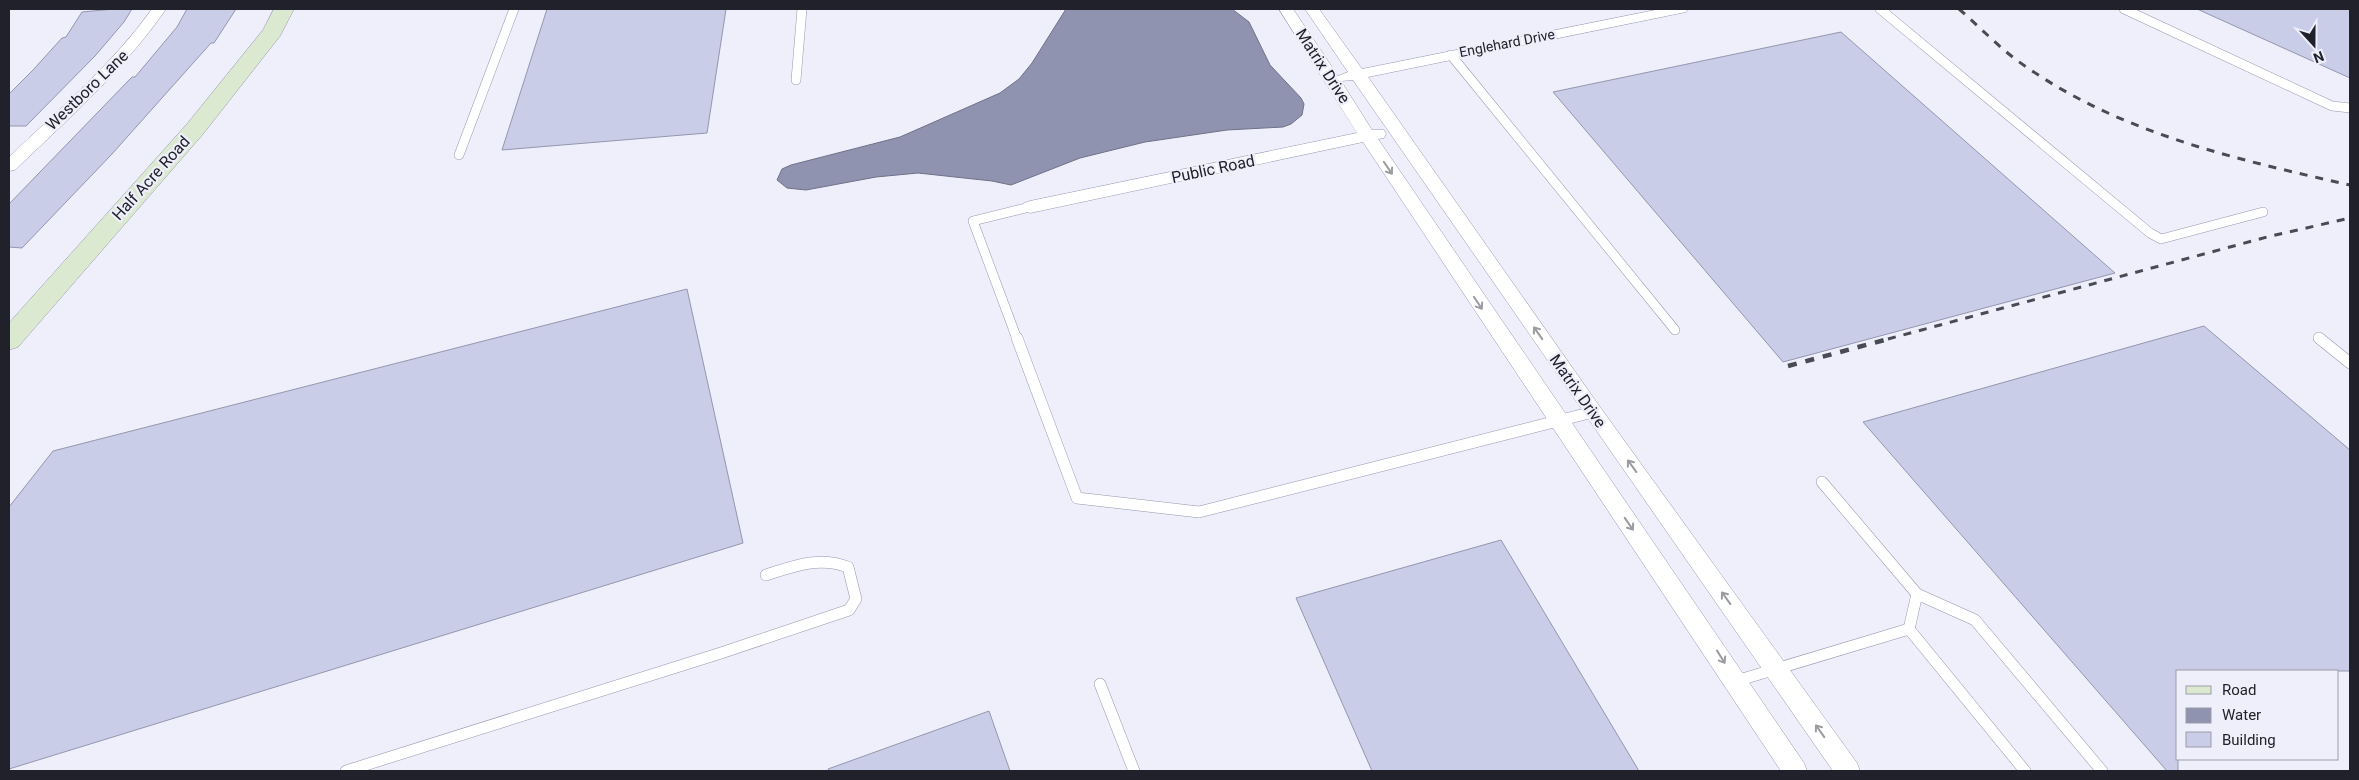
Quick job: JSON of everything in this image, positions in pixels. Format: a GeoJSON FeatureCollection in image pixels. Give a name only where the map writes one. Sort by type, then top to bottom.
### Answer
{"type":"FeatureCollection","features":[{"type":"Feature","properties":{"kind":"street","name":"Westboro Lane"},"geometry":{"type":"LineString","coordinates":[[9,166],[96,83],[138,39],[159,9]]}},
{"type":"Feature","properties":{"kind":"street","name":"Half Acre Road"},"geometry":{"type":"LineString","coordinates":[[9,340],[146,182],[195,129],[273,32],[284,9]]}},
{"type":"Feature","properties":{"kind":"street","name":"Matrix Drive"},"geometry":{"type":"LineString","coordinates":[[1286,9],[1333,79],[1366,136],[1795,771]]}},
{"type":"Feature","properties":{"kind":"street","name":"Matrix Drive"},"geometry":{"type":"LineString","coordinates":[[1312,9],[1593,412],[1848,771]]}},
{"type":"Feature","properties":{"kind":"street","name":"Englehard Drive"},"geometry":{"type":"LineString","coordinates":[[1333,79],[1681,9]]}},
{"type":"Feature","properties":{"kind":"street","name":"Public Road"},"geometry":{"type":"LineString","coordinates":[[1030,208],[1397,131]]}},
{"type":"Feature","properties":{"kind":"street"},"geometry":{"type":"LineString","coordinates":[[9,144],[30,145]]}},
{"type":"Feature","properties":{"kind":"lane"},"geometry":{"type":"LineString","coordinates":[[459,155],[514,9]]}},
{"type":"Feature","properties":{"kind":"lane"},"geometry":{"type":"LineString","coordinates":[[796,80],[802,9]]}},
{"type":"Feature","properties":{"kind":"lane"},"geometry":{"type":"LineString","coordinates":[[1880,9],[2150,233],[2160,239],[2264,212]]}},
{"type":"Feature","properties":{"kind":"lane"},"geometry":{"type":"LineString","coordinates":[[2124,9],[2332,106],[2350,108]]}},
{"type":"Feature","properties":{"kind":"lane"},"geometry":{"type":"LineString","coordinates":[[1451,54],[1675,330]]}},
{"type":"Feature","properties":{"kind":"lane"},"geometry":{"type":"LineString","coordinates":[[1030,208],[973,221],[1077,498],[1198,512],[1593,412]]}},
{"type":"Feature","properties":{"kind":"lane"},"geometry":{"type":"LineString","coordinates":[[2319,338],[2350,363]]}},
{"type":"Feature","properties":{"kind":"lane"},"geometry":{"type":"LineString","coordinates":[[1822,482],[1917,594],[1975,620],[2102,771]]}},
{"type":"Feature","properties":{"kind":"lane"},"geometry":{"type":"LineString","coordinates":[[346,771],[849,610],[856,599],[848,567],[839,562],[819,559],[766,575]]}},
{"type":"Feature","properties":{"kind":"lane"},"geometry":{"type":"LineString","coordinates":[[1909,628],[1917,594]]}},
{"type":"Feature","properties":{"kind":"lane"},"geometry":{"type":"LineString","coordinates":[[1736,681],[1909,628]]}},
{"type":"Feature","properties":{"kind":"lane"},"geometry":{"type":"LineString","coordinates":[[1909,628],[2025,771]]}},
{"type":"Feature","properties":{"kind":"lane"},"geometry":{"type":"LineString","coordinates":[[1100,684],[1134,771]]}},
{"type":"Feature","properties":{"kind":"water"},"geometry":{"type":"Polygon","coordinates":[[[1066,9],[1232,9],[1249,22],[1270,65],[1301,98],[1304,104],[1302,115],[1291,124],[1283,127],[1227,130],[1145,142],[1080,158],[1011,185],[992,181],[918,173],[876,177],[806,190],[787,188],[777,180],[782,169],[791,165],[900,137],[1000,93],[1019,79],[1032,63],[1066,9]]]}},
{"type":"Feature","properties":{"kind":"building"},"geometry":{"type":"Polygon","coordinates":[[[132,9],[124,22],[95,56],[26,126],[9,126],[9,94],[62,38],[66,37],[82,12],[132,9]]]}},
{"type":"Feature","properties":{"kind":"building"},"geometry":{"type":"Polygon","coordinates":[[[187,9],[236,9],[214,43],[211,43],[112,154],[22,248],[9,247],[9,204],[132,77],[135,77],[177,27],[187,9]]]}},
{"type":"Feature","properties":{"kind":"building"},"geometry":{"type":"Polygon","coordinates":[[[547,9],[726,9],[707,133],[502,150],[547,9]]]}},
{"type":"Feature","properties":{"kind":"building"},"geometry":{"type":"Polygon","coordinates":[[[2197,9],[2350,9],[2350,78],[2197,9]]]}},
{"type":"Feature","properties":{"kind":"building"},"geometry":{"type":"Polygon","coordinates":[[[1841,32],[2115,273],[1783,362],[1553,92],[1841,32]]]}},
{"type":"Feature","properties":{"kind":"building"},"geometry":{"type":"Polygon","coordinates":[[[687,289],[743,543],[9,769],[9,507],[53,451],[687,289]]]}},
{"type":"Feature","properties":{"kind":"building"},"geometry":{"type":"Polygon","coordinates":[[[2204,326],[2350,450],[2350,671],[2176,670],[2176,760],[2178,760],[2178,771],[2167,771],[1863,422],[2204,326]]]}},
{"type":"Feature","properties":{"kind":"building"},"geometry":{"type":"Polygon","coordinates":[[[1501,540],[1639,771],[1372,771],[1296,598],[1501,540]]]}},
{"type":"Feature","properties":{"kind":"building"},"geometry":{"type":"Polygon","coordinates":[[[989,711],[1010,771],[829,771],[828,769],[989,711]]]}},
{"type":"Feature","properties":{"kind":"railway"},"geometry":{"type":"LineString","coordinates":[[1959,9],[2019,62],[2065,91],[2103,111],[2183,142],[2266,165],[2350,185]]}},
{"type":"Feature","properties":{"kind":"railway"},"geometry":{"type":"LineString","coordinates":[[1888,339],[2267,237],[2350,218]]}},
{"type":"Feature","properties":{"kind":"railway"},"geometry":{"type":"LineString","coordinates":[[1788,366],[1892,338]]}}]}
